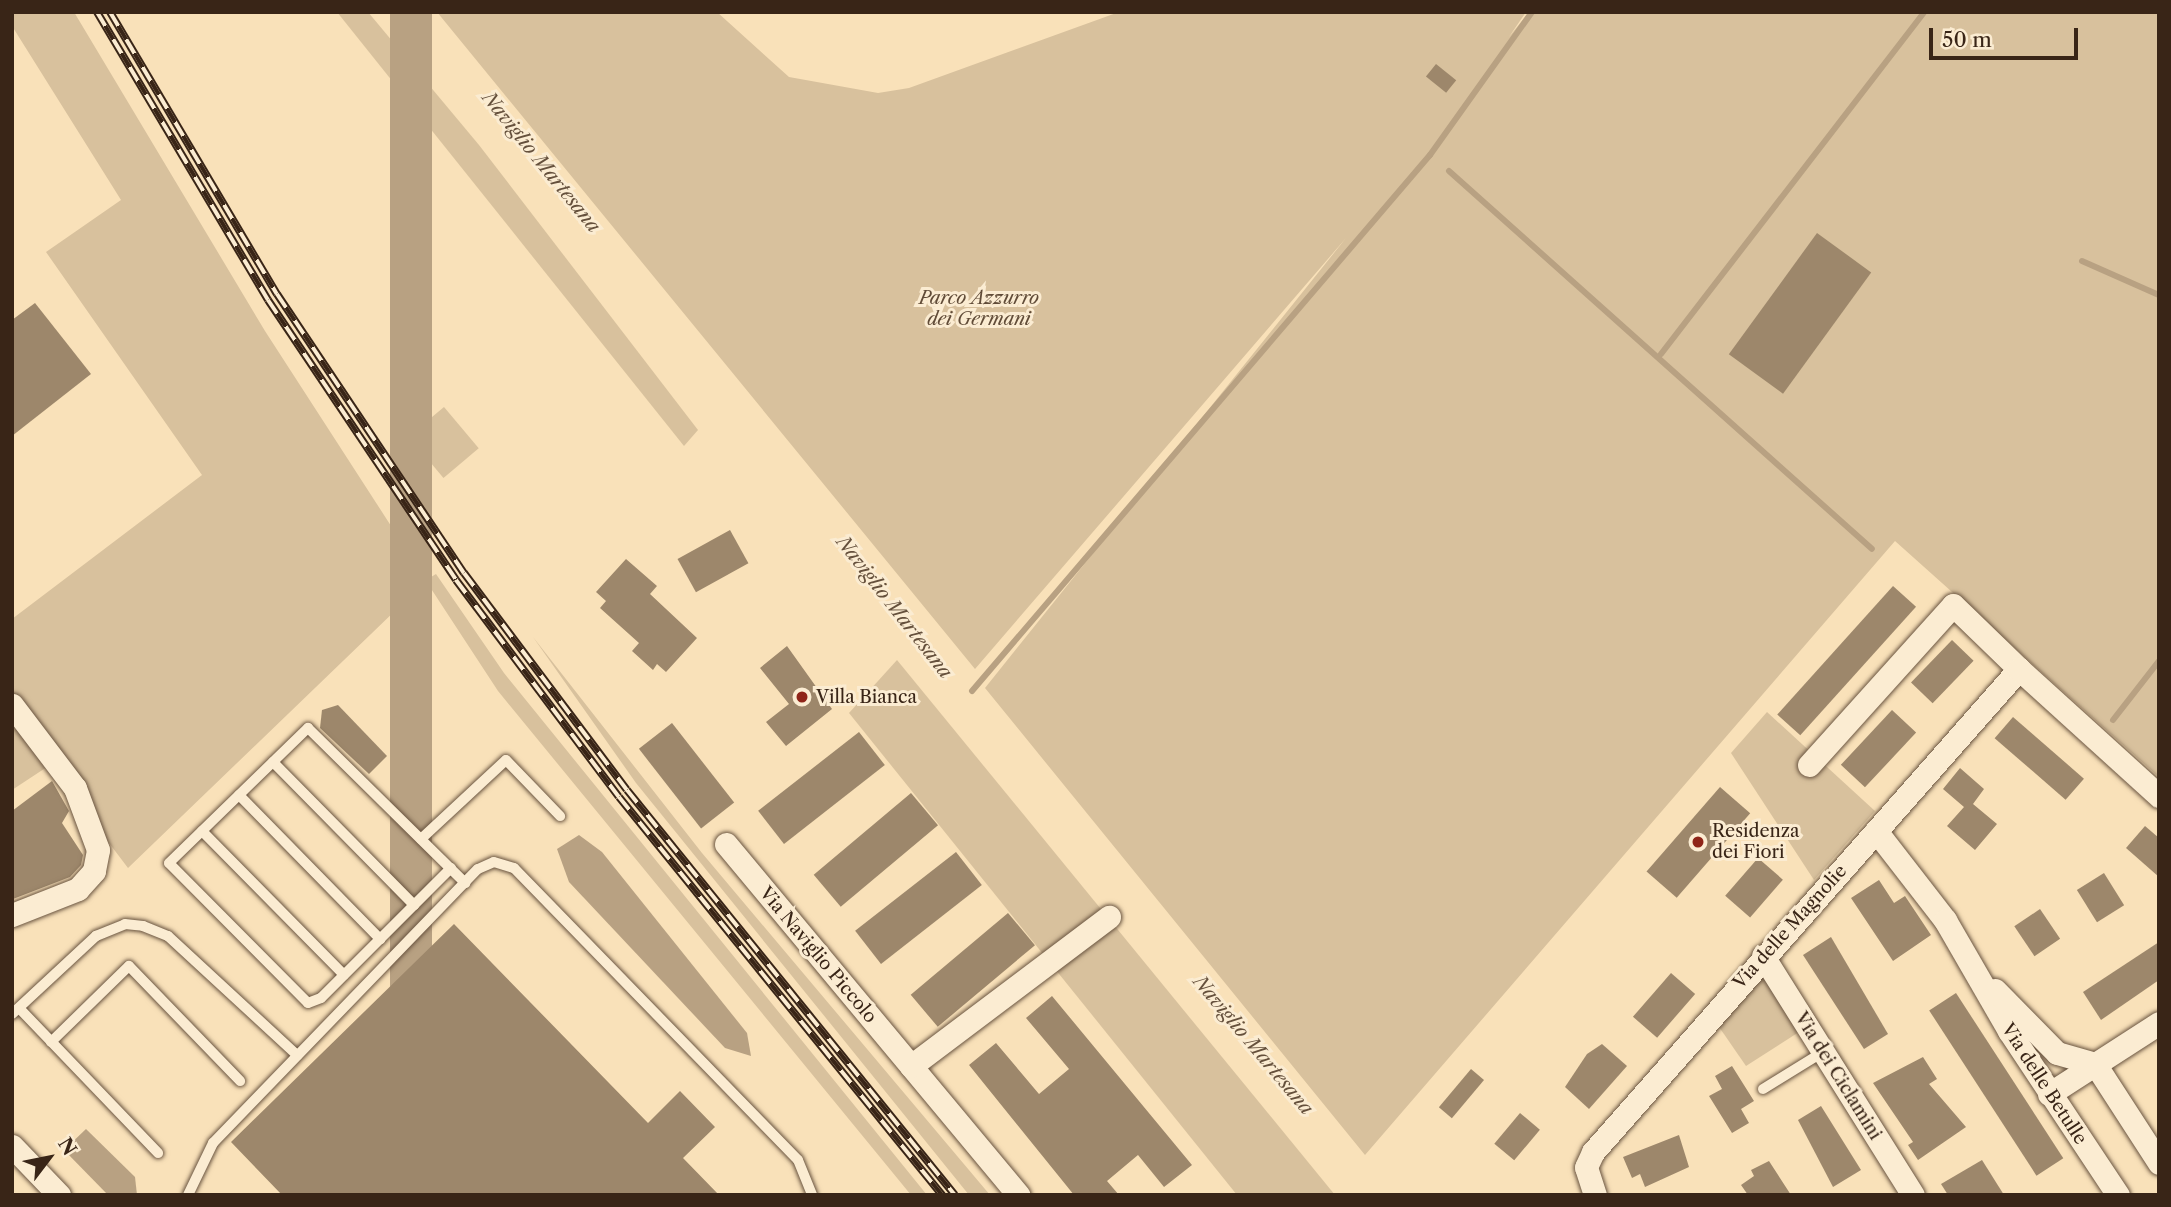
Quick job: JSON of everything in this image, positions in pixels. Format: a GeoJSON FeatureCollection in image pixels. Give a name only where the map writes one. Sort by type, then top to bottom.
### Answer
{"type":"FeatureCollection","features":[{"type":"Feature","properties":{"kind":"street"},"geometry":{"type":"LineString","coordinates":[[1809,765],[1954,605],[2019,669],[2159,796]]}},
{"type":"Feature","properties":{"kind":"street","name":"Via delle Magnolie"},"geometry":{"type":"LineString","coordinates":[[1595,1195],[1587,1173],[1591,1155],[1763,956],[2019,669]]}},
{"type":"Feature","properties":{"kind":"street"},"geometry":{"type":"LineString","coordinates":[[12,705],[75,788],[98,850],[97,865],[78,889],[12,915]]}},
{"type":"Feature","properties":{"kind":"street","name":"Via delle Betulle"},"geometry":{"type":"LineString","coordinates":[[1876,831],[1976,970],[2051,1048],[2095,1064]]}},
{"type":"Feature","properties":{"kind":"street","name":"Via Naviglio Piccolo"},"geometry":{"type":"LineString","coordinates":[[726,844],[1018,1195]]}},
{"type":"Feature","properties":{"kind":"street"},"geometry":{"type":"LineString","coordinates":[[911,1066],[1110,917]]}},
{"type":"Feature","properties":{"kind":"street","name":"Via dei Ciclamini"},"geometry":{"type":"LineString","coordinates":[[1763,956],[1913,1195]]}},
{"type":"Feature","properties":{"kind":"street","name":"Via delle Betulle"},"geometry":{"type":"LineString","coordinates":[[1976,970],[1995,1010],[2118,1195]]}},
{"type":"Feature","properties":{"kind":"street"},"geometry":{"type":"LineString","coordinates":[[2049,1094],[2159,1023]]}},
{"type":"Feature","properties":{"kind":"street"},"geometry":{"type":"LineString","coordinates":[[2095,1064],[2159,1163]]}},
{"type":"Feature","properties":{"kind":"street"},"geometry":{"type":"LineString","coordinates":[[12,1146],[52,1192]]}},
{"type":"Feature","properties":{"kind":"lane"},"geometry":{"type":"LineString","coordinates":[[450,869],[344,975],[309,1003],[169,863],[308,728],[465,883]]}},
{"type":"Feature","properties":{"kind":"lane"},"geometry":{"type":"LineString","coordinates":[[421,839],[506,760],[560,816]]}},
{"type":"Feature","properties":{"kind":"lane"},"geometry":{"type":"LineString","coordinates":[[273,762],[414,905]]}},
{"type":"Feature","properties":{"kind":"lane"},"geometry":{"type":"LineString","coordinates":[[239,795],[380,939]]}},
{"type":"Feature","properties":{"kind":"lane"},"geometry":{"type":"LineString","coordinates":[[202,831],[344,975]]}},
{"type":"Feature","properties":{"kind":"lane"},"geometry":{"type":"LineString","coordinates":[[188,1195],[213,1143],[488,862],[514,868],[798,1160],[812,1195]]}},
{"type":"Feature","properties":{"kind":"lane"},"geometry":{"type":"LineString","coordinates":[[158,1153],[51,1042],[15,1011],[96,936],[125,923],[143,926],[168,936],[297,1055]]}},
{"type":"Feature","properties":{"kind":"lane"},"geometry":{"type":"LineString","coordinates":[[51,1042],[129,966],[240,1080]]}},
{"type":"Feature","properties":{"kind":"lane"},"geometry":{"type":"LineString","coordinates":[[1763,1089],[1823,1052]]}},
{"type":"Feature","properties":{"kind":"green space"},"geometry":{"type":"Polygon","coordinates":[[[12,12],[74,12],[265,331],[426,580],[436,574],[504,673],[927,1195],[911,1195],[498,691],[426,581],[128,868],[50,765],[12,790],[12,619],[202,475],[46,252],[121,200],[12,26],[12,12]]]}},
{"type":"Feature","properties":{"kind":"green space"},"geometry":{"type":"Polygon","coordinates":[[[337,12],[368,12],[479,145],[698,430],[684,446],[337,12]]]}},
{"type":"Feature","properties":{"kind":"green space","name":"Parco Azzurro dei Germani"},"geometry":{"type":"Polygon","coordinates":[[[437,12],[717,12],[789,77],[878,93],[909,88],[1119,12],[1526,12],[1509,37],[1529,12],[2159,12],[2159,777],[1895,541],[1365,1155],[985,688],[1346,238],[975,669],[437,12]]]}},
{"type":"Feature","properties":{"kind":"green space"},"geometry":{"type":"Polygon","coordinates":[[[444,407],[479,448],[443,478],[409,437],[444,407]]]}},
{"type":"Feature","properties":{"kind":"green space"},"geometry":{"type":"Polygon","coordinates":[[[533,637],[702,853],[990,1195],[969,1195],[636,783],[533,637]]]}},
{"type":"Feature","properties":{"kind":"green space"},"geometry":{"type":"Polygon","coordinates":[[[897,660],[1335,1195],[1237,1195],[849,713],[897,660]]]}},
{"type":"Feature","properties":{"kind":"green space"},"geometry":{"type":"Polygon","coordinates":[[[1767,712],[1875,811],[1814,880],[1731,753],[1767,712]]]}},
{"type":"Feature","properties":{"kind":"green space"},"geometry":{"type":"Polygon","coordinates":[[[1762,972],[1799,1032],[1746,1066],[1717,1024],[1762,972]]]}},
{"type":"Feature","properties":{"kind":"water"},"geometry":{"type":"Polygon","coordinates":[[[390,12],[432,12],[432,1195],[390,1195],[390,12]]]}},
{"type":"Feature","properties":{"kind":"water"},"geometry":{"type":"Polygon","coordinates":[[[579,835],[602,852],[747,1033],[751,1056],[725,1048],[569,882],[557,849],[579,835]]]}},
{"type":"Feature","properties":{"kind":"water"},"geometry":{"type":"Polygon","coordinates":[[[86,1129],[135,1177],[137,1195],[108,1195],[64,1150],[86,1129]]]}},
{"type":"Feature","properties":{"kind":"building"},"geometry":{"type":"Polygon","coordinates":[[[1436,64],[1456,80],[1446,93],[1426,76],[1436,64]]]}},
{"type":"Feature","properties":{"kind":"building"},"geometry":{"type":"Polygon","coordinates":[[[1817,233],[1871,272],[1783,394],[1729,354],[1817,233]]]}},
{"type":"Feature","properties":{"kind":"building"},"geometry":{"type":"Polygon","coordinates":[[[35,303],[91,374],[12,436],[12,320],[35,303]]]}},
{"type":"Feature","properties":{"kind":"building"},"geometry":{"type":"Polygon","coordinates":[[[730,530],[748,563],[696,592],[678,559],[730,530]]]}},
{"type":"Feature","properties":{"kind":"building"},"geometry":{"type":"Polygon","coordinates":[[[626,559],[657,586],[650,594],[697,638],[666,672],[657,664],[653,670],[632,651],[639,643],[600,608],[606,601],[596,592],[626,559]]]}},
{"type":"Feature","properties":{"kind":"building"},"geometry":{"type":"Polygon","coordinates":[[[1893,586],[1916,607],[1800,735],[1777,715],[1893,586]]]}},
{"type":"Feature","properties":{"kind":"building"},"geometry":{"type":"Polygon","coordinates":[[[1952,640],[1974,661],[1933,703],[1911,682],[1952,640]]]}},
{"type":"Feature","properties":{"kind":"building","name":"Villa Bianca"},"geometry":{"type":"Polygon","coordinates":[[[787,646],[832,709],[786,746],[766,722],[789,704],[760,668],[787,646]]]}},
{"type":"Feature","properties":{"kind":"building"},"geometry":{"type":"Polygon","coordinates":[[[338,705],[387,756],[369,774],[320,728],[322,710],[338,705]]]}},
{"type":"Feature","properties":{"kind":"building"},"geometry":{"type":"Polygon","coordinates":[[[1892,710],[1916,733],[1865,787],[1841,765],[1892,710]]]}},
{"type":"Feature","properties":{"kind":"building"},"geometry":{"type":"Polygon","coordinates":[[[2013,717],[2084,779],[2066,800],[1995,738],[2013,717]]]}},
{"type":"Feature","properties":{"kind":"building"},"geometry":{"type":"Polygon","coordinates":[[[672,723],[734,803],[701,828],[639,749],[672,723]]]}},
{"type":"Feature","properties":{"kind":"building"},"geometry":{"type":"Polygon","coordinates":[[[859,732],[885,765],[784,844],[758,811],[859,732]]]}},
{"type":"Feature","properties":{"kind":"building"},"geometry":{"type":"Polygon","coordinates":[[[1960,768],[1984,789],[1973,804],[1997,824],[1975,850],[1947,826],[1964,807],[1943,789],[1960,768]]]}},
{"type":"Feature","properties":{"kind":"building"},"geometry":{"type":"Polygon","coordinates":[[[52,781],[69,811],[62,823],[83,855],[81,865],[70,877],[13,899],[12,811],[52,781]]]}},
{"type":"Feature","properties":{"kind":"building","name":"Residenza dei Fiori"},"geometry":{"type":"Polygon","coordinates":[[[1720,787],[1750,813],[1677,898],[1647,872],[1720,787]]]}},
{"type":"Feature","properties":{"kind":"building"},"geometry":{"type":"Polygon","coordinates":[[[911,793],[938,825],[841,907],[814,875],[911,793]]]}},
{"type":"Feature","properties":{"kind":"building"},"geometry":{"type":"Polygon","coordinates":[[[2145,826],[2159,838],[2159,877],[2126,848],[2145,826]]]}},
{"type":"Feature","properties":{"kind":"building"},"geometry":{"type":"Polygon","coordinates":[[[956,852],[982,885],[881,964],[855,931],[956,852]]]}},
{"type":"Feature","properties":{"kind":"building"},"geometry":{"type":"Polygon","coordinates":[[[1758,858],[1783,880],[1750,917],[1725,896],[1758,858]]]}},
{"type":"Feature","properties":{"kind":"building"},"geometry":{"type":"Polygon","coordinates":[[[2104,873],[2124,905],[2097,922],[2077,890],[2104,873]]]}},
{"type":"Feature","properties":{"kind":"building"},"geometry":{"type":"Polygon","coordinates":[[[1879,880],[1894,903],[1905,896],[1931,935],[1893,961],[1851,898],[1879,880]]]}},
{"type":"Feature","properties":{"kind":"building"},"geometry":{"type":"Polygon","coordinates":[[[2040,909],[2060,939],[2034,956],[2014,926],[2040,909]]]}},
{"type":"Feature","properties":{"kind":"building"},"geometry":{"type":"Polygon","coordinates":[[[1008,913],[1035,945],[938,1027],[911,995],[1008,913]]]}},
{"type":"Feature","properties":{"kind":"building"},"geometry":{"type":"Polygon","coordinates":[[[454,924],[648,1123],[680,1091],[715,1127],[683,1158],[719,1195],[282,1195],[231,1142],[454,924]]]}},
{"type":"Feature","properties":{"kind":"building"},"geometry":{"type":"Polygon","coordinates":[[[1831,937],[1888,1034],[1864,1049],[1803,955],[1831,937]]]}},
{"type":"Feature","properties":{"kind":"building"},"geometry":{"type":"Polygon","coordinates":[[[2159,942],[2159,980],[2101,1020],[2083,992],[2159,942]]]}},
{"type":"Feature","properties":{"kind":"building"},"geometry":{"type":"Polygon","coordinates":[[[1671,973],[1695,994],[1657,1038],[1633,1017],[1671,973]]]}},
{"type":"Feature","properties":{"kind":"building"},"geometry":{"type":"Polygon","coordinates":[[[1956,993],[2063,1158],[2036,1176],[1929,1010],[1956,993]]]}},
{"type":"Feature","properties":{"kind":"building"},"geometry":{"type":"Polygon","coordinates":[[[1052,996],[1192,1165],[1164,1187],[1138,1155],[1107,1181],[1119,1195],[1074,1195],[969,1065],[996,1043],[1039,1094],[1069,1069],[1026,1018],[1052,996]]]}},
{"type":"Feature","properties":{"kind":"building"},"geometry":{"type":"Polygon","coordinates":[[[1602,1044],[1627,1066],[1589,1109],[1565,1087],[1587,1054],[1602,1044]]]}},
{"type":"Feature","properties":{"kind":"building"},"geometry":{"type":"Polygon","coordinates":[[[1923,1057],[1937,1079],[1929,1084],[1966,1127],[1918,1160],[1908,1145],[1913,1142],[1873,1083],[1923,1057]]]}},
{"type":"Feature","properties":{"kind":"building"},"geometry":{"type":"Polygon","coordinates":[[[1732,1066],[1754,1101],[1741,1109],[1749,1123],[1732,1133],[1709,1096],[1722,1089],[1715,1076],[1732,1066]]]}},
{"type":"Feature","properties":{"kind":"building"},"geometry":{"type":"Polygon","coordinates":[[[1471,1069],[1484,1080],[1452,1118],[1439,1107],[1471,1069]]]}},
{"type":"Feature","properties":{"kind":"building"},"geometry":{"type":"Polygon","coordinates":[[[1821,1106],[1861,1170],[1833,1187],[1798,1120],[1821,1106]]]}},
{"type":"Feature","properties":{"kind":"building"},"geometry":{"type":"Polygon","coordinates":[[[1520,1113],[1540,1130],[1514,1160],[1494,1144],[1520,1113]]]}},
{"type":"Feature","properties":{"kind":"building"},"geometry":{"type":"Polygon","coordinates":[[[1679,1135],[1689,1167],[1645,1187],[1640,1174],[1632,1178],[1623,1157],[1679,1135]]]}},
{"type":"Feature","properties":{"kind":"building"},"geometry":{"type":"Polygon","coordinates":[[[1982,1160],[2004,1195],[1948,1195],[1941,1184],[1982,1160]]]}},
{"type":"Feature","properties":{"kind":"building"},"geometry":{"type":"Polygon","coordinates":[[[1769,1161],[1791,1195],[1748,1195],[1741,1185],[1754,1176],[1751,1170],[1769,1161]]]}},
{"type":"Feature","properties":{"kind":"waterway"},"geometry":{"type":"LineString","coordinates":[[972,691],[1430,155],[1532,12]]}},
{"type":"Feature","properties":{"kind":"waterway"},"geometry":{"type":"LineString","coordinates":[[1661,354],[1924,12]]}},
{"type":"Feature","properties":{"kind":"waterway"},"geometry":{"type":"LineString","coordinates":[[1449,171],[1872,549]]}},
{"type":"Feature","properties":{"kind":"waterway"},"geometry":{"type":"LineString","coordinates":[[2082,261],[2159,295]]}},
{"type":"Feature","properties":{"kind":"waterway"},"geometry":{"type":"LineString","coordinates":[[2113,720],[2159,661]]}},
{"type":"Feature","properties":{"kind":"railway"},"geometry":{"type":"LineString","coordinates":[[97,12],[268,300],[456,580],[619,797],[942,1195]]}},
{"type":"Feature","properties":{"kind":"railway"},"geometry":{"type":"LineString","coordinates":[[110,12],[277,294],[464,573],[627,790],[955,1195]]}},
{"type":"Feature","properties":{"kind":"place","name":"Villa Bianca"},"geometry":{"type":"Point","coordinates":[802,697]}},
{"type":"Feature","properties":{"kind":"place","name":"Residenza dei Fiori"},"geometry":{"type":"Point","coordinates":[1698,842]}},
{"type":"Feature","properties":{"kind":"water label","name":"Naviglio Martesana"},"geometry":{"type":"Point","coordinates":[541,162]}},
{"type":"Feature","properties":{"kind":"water label","name":"Naviglio Martesana"},"geometry":{"type":"Point","coordinates":[894,607]}},
{"type":"Feature","properties":{"kind":"water label","name":"Naviglio Martesana"},"geometry":{"type":"Point","coordinates":[1253,1045]}}]}
